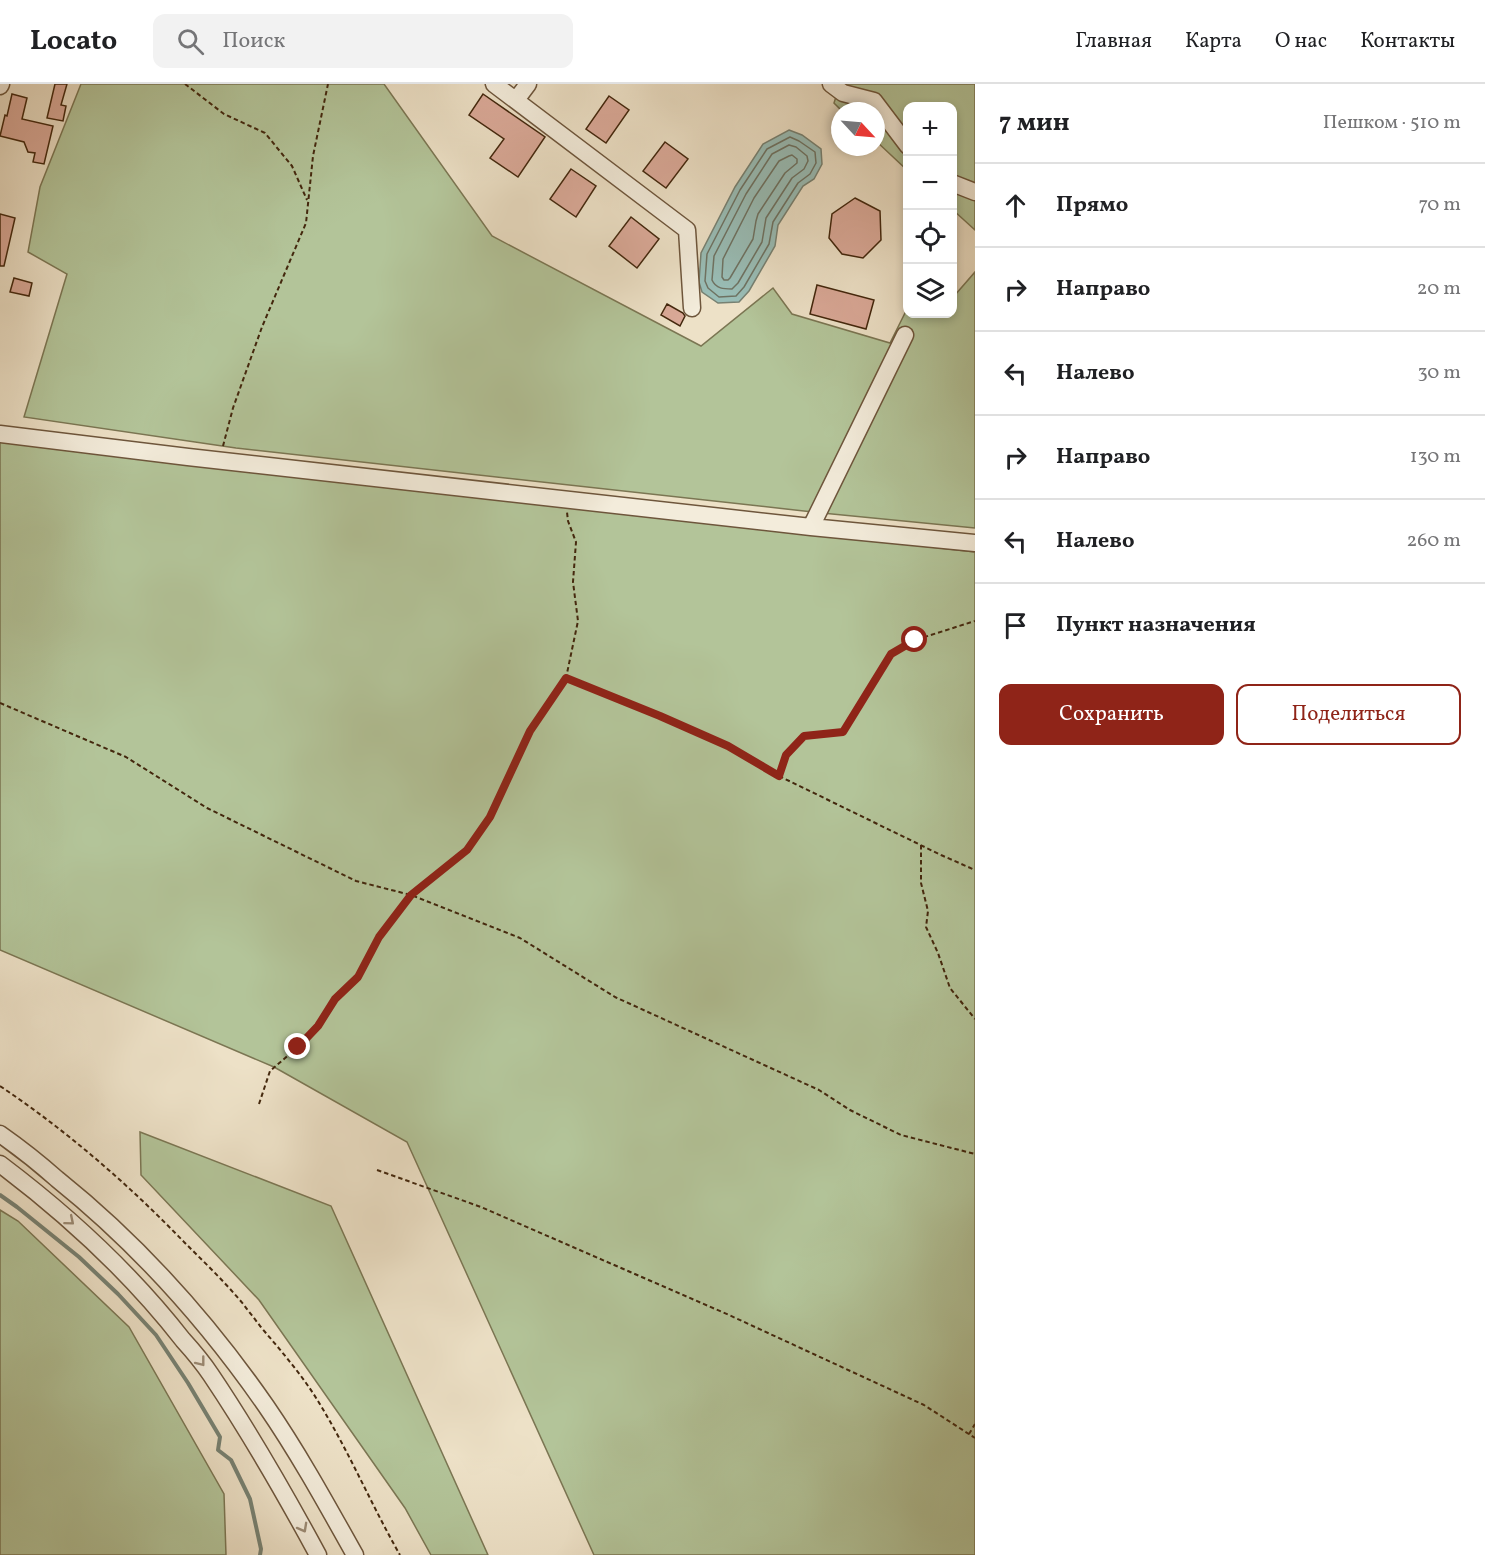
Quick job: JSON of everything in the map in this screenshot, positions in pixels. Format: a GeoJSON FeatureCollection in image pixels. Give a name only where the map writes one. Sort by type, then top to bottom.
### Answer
{"type":"FeatureCollection","features":[{"type":"Feature","properties":{"kind":"street"},"geometry":{"type":"LineString","coordinates":[[494,84],[687,230],[692,308]]}},
{"type":"Feature","properties":{"kind":"street"},"geometry":{"type":"LineString","coordinates":[[516,100],[528,84]]}},
{"type":"Feature","properties":{"kind":"street"},"geometry":{"type":"LineString","coordinates":[[831,84],[843,93],[874,101],[903,139]]}},
{"type":"Feature","properties":{"kind":"street"},"geometry":{"type":"LineString","coordinates":[[957,185],[975,192]]}},
{"type":"Feature","properties":{"kind":"street"},"geometry":{"type":"LineString","coordinates":[[811,526],[905,335]]}},
{"type":"Feature","properties":{"kind":"street"},"geometry":{"type":"LineString","coordinates":[[0,434],[975,543]]}},
{"type":"Feature","properties":{"kind":"street"},"geometry":{"type":"LineString","coordinates":[[0,1134],[88,1205],[126,1239],[180,1295],[233,1359],[268,1408],[308,1472],[355,1555]]}},
{"type":"Feature","properties":{"kind":"street"},"geometry":{"type":"LineString","coordinates":[[0,1164],[87,1234],[165,1316],[210,1374],[277,1481],[318,1555]]}},
{"type":"Feature","properties":{"kind":"path"},"geometry":{"type":"LineString","coordinates":[[185,84],[224,114],[265,133],[292,166],[308,202]]}},
{"type":"Feature","properties":{"kind":"path"},"geometry":{"type":"LineString","coordinates":[[219,460],[233,408],[262,327],[306,223],[313,156],[328,84]]}},
{"type":"Feature","properties":{"kind":"path"},"geometry":{"type":"LineString","coordinates":[[259,1104],[270,1071],[318,1026],[335,999],[358,977],[379,937],[411,895],[467,850],[490,817],[530,731],[566,678],[578,621],[573,582],[576,542],[568,521],[565,498]]}},
{"type":"Feature","properties":{"kind":"path"},"geometry":{"type":"LineString","coordinates":[[779,776],[786,755],[804,736],[843,732],[891,654],[915,640],[975,621]]}},
{"type":"Feature","properties":{"kind":"path"},"geometry":{"type":"LineString","coordinates":[[566,678],[728,746],[779,776],[975,870]]}},
{"type":"Feature","properties":{"kind":"path"},"geometry":{"type":"LineString","coordinates":[[0,704],[126,757],[207,808],[356,881],[411,895],[520,938],[615,997],[819,1090],[850,1110],[901,1135],[975,1154]]}},
{"type":"Feature","properties":{"kind":"path"},"geometry":{"type":"LineString","coordinates":[[921,845],[921,883],[928,911],[926,927],[950,988],[975,1019]]}},
{"type":"Feature","properties":{"kind":"path"},"geometry":{"type":"LineString","coordinates":[[0,1086],[61,1130],[118,1178],[215,1272],[243,1304],[296,1369],[321,1406],[400,1555]]}},
{"type":"Feature","properties":{"kind":"path"},"geometry":{"type":"LineString","coordinates":[[377,1170],[481,1207],[729,1315],[924,1405],[975,1438]]}},
{"type":"Feature","properties":{"kind":"path"},"geometry":{"type":"LineString","coordinates":[[969,1434],[975,1424]]}},
{"type":"Feature","properties":{"kind":"green space"},"geometry":{"type":"Polygon","coordinates":[[[81,84],[384,84],[492,236],[701,346],[773,288],[792,314],[890,343],[903,317],[957,318],[957,293],[975,272],[975,528],[236,448],[24,417],[67,274],[28,252],[40,187],[81,84]]]}},
{"type":"Feature","properties":{"kind":"green space"},"geometry":{"type":"Polygon","coordinates":[[[840,84],[975,84],[975,230],[957,214],[957,102],[903,102],[903,166],[885,149],[885,102],[834,102],[840,84]]]}},
{"type":"Feature","properties":{"kind":"green space"},"geometry":{"type":"Polygon","coordinates":[[[0,442],[975,552],[975,1555],[594,1555],[407,1142],[274,1067],[0,950],[0,442]]]}},
{"type":"Feature","properties":{"kind":"green space"},"geometry":{"type":"Polygon","coordinates":[[[140,1132],[331,1206],[488,1555],[431,1555],[405,1508],[259,1300],[141,1175],[140,1132]]]}},
{"type":"Feature","properties":{"kind":"green space"},"geometry":{"type":"Polygon","coordinates":[[[0,1210],[18,1221],[129,1327],[224,1494],[226,1555],[0,1555],[0,1210]]]}},
{"type":"Feature","properties":{"kind":"water"},"geometry":{"type":"Polygon","coordinates":[[[789,130],[802,135],[821,149],[822,164],[814,179],[803,186],[778,225],[775,246],[749,291],[739,302],[718,303],[702,292],[699,282],[701,253],[735,187],[763,144],[789,130]]]}},
{"type":"Feature","properties":{"kind":"building"},"geometry":{"type":"Polygon","coordinates":[[[55,84],[67,84],[61,105],[66,106],[63,121],[47,118],[55,84]]]}},
{"type":"Feature","properties":{"kind":"building"},"geometry":{"type":"Polygon","coordinates":[[[12,94],[27,98],[22,119],[53,126],[44,164],[33,162],[35,153],[28,152],[24,142],[0,136],[12,94]]]}},
{"type":"Feature","properties":{"kind":"building"},"geometry":{"type":"Polygon","coordinates":[[[483,94],[545,137],[518,177],[490,158],[504,139],[469,115],[483,94]]]}},
{"type":"Feature","properties":{"kind":"building"},"geometry":{"type":"Polygon","coordinates":[[[609,96],[629,110],[606,143],[586,129],[609,96]]]}},
{"type":"Feature","properties":{"kind":"building"},"geometry":{"type":"Polygon","coordinates":[[[665,142],[688,159],[666,188],[643,171],[665,142]]]}},
{"type":"Feature","properties":{"kind":"building"},"geometry":{"type":"Polygon","coordinates":[[[571,169],[596,186],[576,217],[550,199],[571,169]]]}},
{"type":"Feature","properties":{"kind":"building"},"geometry":{"type":"Polygon","coordinates":[[[855,198],[880,211],[881,240],[863,258],[842,254],[829,238],[832,214],[855,198]]]}},
{"type":"Feature","properties":{"kind":"building"},"geometry":{"type":"Polygon","coordinates":[[[0,214],[15,218],[4,266],[0,266],[0,214]]]}},
{"type":"Feature","properties":{"kind":"building"},"geometry":{"type":"Polygon","coordinates":[[[631,217],[659,239],[637,268],[609,246],[631,217]]]}},
{"type":"Feature","properties":{"kind":"building"},"geometry":{"type":"Polygon","coordinates":[[[14,278],[32,283],[29,296],[10,292],[14,278]]]}},
{"type":"Feature","properties":{"kind":"building"},"geometry":{"type":"Polygon","coordinates":[[[817,285],[874,300],[866,329],[810,314],[817,285]]]}},
{"type":"Feature","properties":{"kind":"building"},"geometry":{"type":"Polygon","coordinates":[[[667,304],[685,316],[680,326],[661,315],[667,304]]]}},
{"type":"Feature","properties":{"kind":"waterway"},"geometry":{"type":"LineString","coordinates":[[0,1195],[79,1257],[156,1335],[220,1437],[218,1450],[231,1460],[250,1499],[261,1549],[260,1555]]}},
{"type":"Feature","properties":{"kind":"route"},"geometry":{"type":"LineString","coordinates":[[298,1047],[318,1026],[335,999],[358,977],[379,937],[411,895],[467,850],[490,817],[530,731],[566,678],[728,746],[779,776],[786,755],[804,736],[843,732],[863,696],[891,654],[915,640]]}}]}
